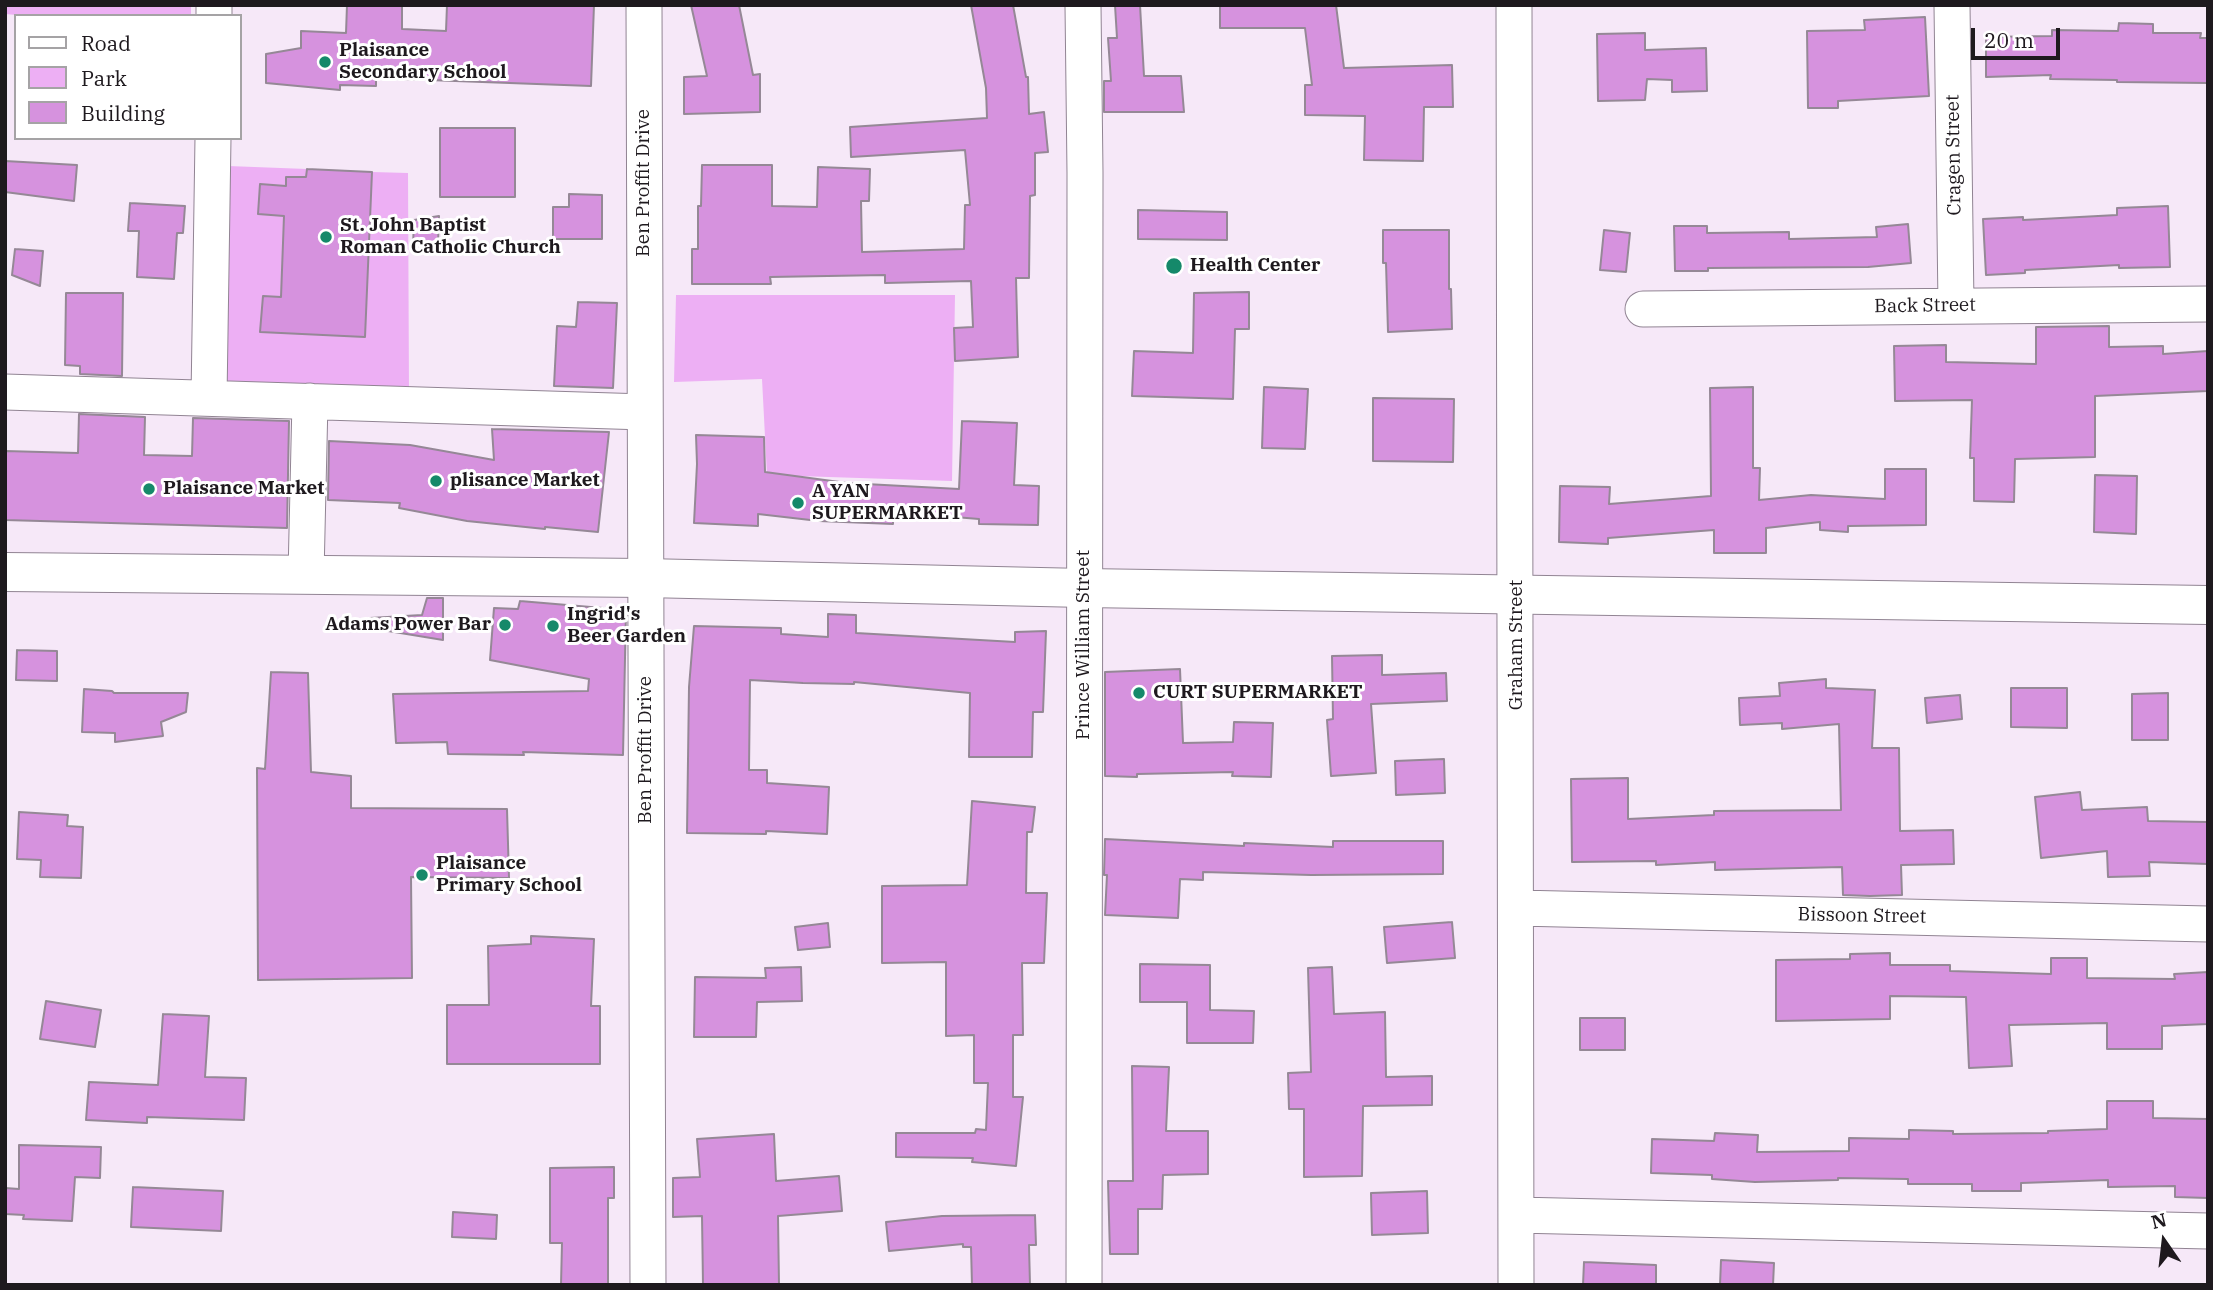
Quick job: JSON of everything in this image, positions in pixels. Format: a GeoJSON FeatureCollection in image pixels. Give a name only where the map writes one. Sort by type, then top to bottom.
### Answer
{"type":"FeatureCollection","features":[{"type":"Feature","properties":{"kind":"main road"},"geometry":{"type":"LineString","coordinates":[[5,572],[645,578],[1517,596],[2208,605]]}},
{"type":"Feature","properties":{"kind":"street","name":"Ben Proffit Drive"},"geometry":{"type":"LineString","coordinates":[[644,5],[648,1285]]}},
{"type":"Feature","properties":{"kind":"street","name":"Prince William Street"},"geometry":{"type":"LineString","coordinates":[[1083,5],[1084,1285]]}},
{"type":"Feature","properties":{"kind":"street","name":"Graham Street"},"geometry":{"type":"LineString","coordinates":[[1514,5],[1516,1285]]}},
{"type":"Feature","properties":{"kind":"street","name":"Cragen Street"},"geometry":{"type":"LineString","coordinates":[[1952,5],[1956,305]]}},
{"type":"Feature","properties":{"kind":"street"},"geometry":{"type":"LineString","coordinates":[[209,398],[212,140]]}},
{"type":"Feature","properties":{"kind":"street","name":"Back Street"},"geometry":{"type":"LineString","coordinates":[[1643,310],[2208,304]]}},
{"type":"Feature","properties":{"kind":"street"},"geometry":{"type":"LineString","coordinates":[[5,392],[645,412]]}},
{"type":"Feature","properties":{"kind":"street"},"geometry":{"type":"LineString","coordinates":[[306,575],[310,401]]}},
{"type":"Feature","properties":{"kind":"street","name":"Bissoon Street"},"geometry":{"type":"LineString","coordinates":[[1517,908],[2208,924]]}},
{"type":"Feature","properties":{"kind":"street"},"geometry":{"type":"LineString","coordinates":[[1516,1215],[2208,1231]]}},
{"type":"Feature","properties":{"kind":"green space"},"geometry":{"type":"Polygon","coordinates":[[[5,5],[191,5],[191,14],[5,14],[5,5]]]}},
{"type":"Feature","properties":{"kind":"green space"},"geometry":{"type":"Polygon","coordinates":[[[228,166],[307,169],[306,177],[286,177],[281,297],[263,296],[261,332],[364,336],[372,172],[408,173],[409,395],[223,389],[228,166]]]}},
{"type":"Feature","properties":{"kind":"green space"},"geometry":{"type":"Polygon","coordinates":[[[676,295],[955,295],[952,481],[767,475],[762,379],[674,382],[676,295]]]}},
{"type":"Feature","properties":{"kind":"building"},"geometry":{"type":"Polygon","coordinates":[[[347,5],[402,5],[402,29],[446,31],[447,5],[594,5],[591,86],[376,79],[376,86],[340,85],[340,90],[266,83],[266,54],[301,48],[301,31],[346,33],[347,5]]]}},
{"type":"Feature","properties":{"kind":"building"},"geometry":{"type":"Polygon","coordinates":[[[691,5],[739,5],[753,75],[760,74],[760,112],[684,114],[684,77],[707,76],[691,5]]]}},
{"type":"Feature","properties":{"kind":"building"},"geometry":{"type":"Polygon","coordinates":[[[971,5],[1013,5],[1028,77],[1029,114],[1044,112],[1048,152],[1035,153],[1035,195],[1030,196],[1029,278],[1016,278],[1018,357],[955,361],[954,328],[973,327],[971,281],[885,283],[885,275],[770,277],[771,284],[692,284],[692,249],[698,249],[702,165],[772,165],[772,206],[817,207],[818,167],[870,169],[869,201],[861,201],[862,252],[964,249],[965,205],[970,205],[965,150],[851,157],[850,127],[987,118],[986,88],[971,5]]]}},
{"type":"Feature","properties":{"kind":"building"},"geometry":{"type":"Polygon","coordinates":[[[1115,5],[1140,5],[1144,76],[1181,76],[1184,112],[1104,112],[1104,81],[1111,81],[1108,38],[1117,38],[1115,5]]]}},
{"type":"Feature","properties":{"kind":"building"},"geometry":{"type":"Polygon","coordinates":[[[1220,5],[1336,5],[1344,68],[1452,65],[1453,107],[1424,107],[1423,161],[1364,160],[1365,116],[1305,115],[1305,85],[1312,85],[1305,28],[1220,28],[1220,5]]]}},
{"type":"Feature","properties":{"kind":"building"},"geometry":{"type":"Polygon","coordinates":[[[1925,17],[1929,96],[1838,101],[1838,108],[1808,108],[1807,31],[1865,30],[1864,20],[1925,17]]]}},
{"type":"Feature","properties":{"kind":"building"},"geometry":{"type":"Polygon","coordinates":[[[2119,23],[2153,24],[2153,33],[2201,33],[2200,38],[2208,38],[2208,83],[2050,79],[2051,75],[1986,77],[1986,37],[2052,36],[2052,30],[2118,31],[2119,23]]]}},
{"type":"Feature","properties":{"kind":"building"},"geometry":{"type":"Polygon","coordinates":[[[1645,33],[1645,50],[1706,48],[1707,91],[1672,92],[1672,80],[1647,79],[1645,100],[1598,101],[1597,34],[1645,33]]]}},
{"type":"Feature","properties":{"kind":"building"},"geometry":{"type":"Polygon","coordinates":[[[440,128],[515,128],[515,197],[440,197],[440,128]]]}},
{"type":"Feature","properties":{"kind":"building"},"geometry":{"type":"Polygon","coordinates":[[[5,161],[77,165],[74,201],[5,192],[5,161]]]}},
{"type":"Feature","properties":{"kind":"building","name":"St. John Baptist Roman Catholic Church"},"geometry":{"type":"Polygon","coordinates":[[[307,169],[372,172],[365,337],[260,332],[263,296],[281,297],[284,216],[258,214],[260,184],[286,186],[286,177],[306,177],[307,169]]]}},
{"type":"Feature","properties":{"kind":"building"},"geometry":{"type":"Polygon","coordinates":[[[569,194],[602,195],[602,239],[553,239],[553,207],[569,207],[569,194]]]}},
{"type":"Feature","properties":{"kind":"building"},"geometry":{"type":"Polygon","coordinates":[[[130,203],[185,206],[183,233],[177,233],[174,279],[137,277],[139,231],[128,231],[130,203]]]}},
{"type":"Feature","properties":{"kind":"building"},"geometry":{"type":"Polygon","coordinates":[[[2168,206],[2170,267],[2119,268],[2119,265],[1986,275],[1983,219],[2023,217],[2023,220],[2117,215],[2117,208],[2168,206]]]}},
{"type":"Feature","properties":{"kind":"building"},"geometry":{"type":"Polygon","coordinates":[[[1138,210],[1227,212],[1227,240],[1138,239],[1138,210]]]}},
{"type":"Feature","properties":{"kind":"building"},"geometry":{"type":"Polygon","coordinates":[[[439,216],[438,244],[413,246],[414,220],[439,216]]]}},
{"type":"Feature","properties":{"kind":"building"},"geometry":{"type":"Polygon","coordinates":[[[1908,224],[1911,263],[1868,267],[1708,268],[1708,271],[1675,271],[1674,226],[1707,226],[1707,233],[1789,232],[1789,239],[1877,237],[1876,227],[1908,224]]]}},
{"type":"Feature","properties":{"kind":"building"},"geometry":{"type":"Polygon","coordinates":[[[1383,230],[1449,230],[1452,329],[1388,332],[1383,230]]]}},
{"type":"Feature","properties":{"kind":"building"},"geometry":{"type":"Polygon","coordinates":[[[1604,230],[1630,233],[1626,272],[1600,270],[1604,230]]]}},
{"type":"Feature","properties":{"kind":"building"},"geometry":{"type":"Polygon","coordinates":[[[15,249],[43,251],[40,286],[12,275],[15,249]]]}},
{"type":"Feature","properties":{"kind":"building"},"geometry":{"type":"Polygon","coordinates":[[[1249,292],[1249,329],[1235,329],[1233,399],[1132,396],[1134,351],[1193,353],[1194,293],[1249,292]]]}},
{"type":"Feature","properties":{"kind":"building"},"geometry":{"type":"Polygon","coordinates":[[[66,293],[123,293],[122,376],[80,374],[80,366],[65,365],[66,293]]]}},
{"type":"Feature","properties":{"kind":"building"},"geometry":{"type":"Polygon","coordinates":[[[578,302],[617,303],[613,388],[554,386],[557,326],[576,327],[578,302]]]}},
{"type":"Feature","properties":{"kind":"building"},"geometry":{"type":"Polygon","coordinates":[[[2109,326],[2109,347],[2163,346],[2163,354],[2208,351],[2208,391],[2095,396],[2095,457],[2015,459],[2014,502],[1974,501],[1974,458],[1970,458],[1972,400],[1895,401],[1894,346],[1946,345],[1946,362],[2036,364],[2036,327],[2109,326]]]}},
{"type":"Feature","properties":{"kind":"building"},"geometry":{"type":"Polygon","coordinates":[[[1264,387],[1308,389],[1305,449],[1262,448],[1264,387]]]}},
{"type":"Feature","properties":{"kind":"building"},"geometry":{"type":"Polygon","coordinates":[[[1753,387],[1753,468],[1760,468],[1759,500],[1811,495],[1885,499],[1885,469],[1926,469],[1926,525],[1848,526],[1848,532],[1820,530],[1820,522],[1766,528],[1766,553],[1714,553],[1714,530],[1608,538],[1608,544],[1559,542],[1560,486],[1610,487],[1609,504],[1711,496],[1710,388],[1753,387]]]}},
{"type":"Feature","properties":{"kind":"building"},"geometry":{"type":"Polygon","coordinates":[[[1373,398],[1454,399],[1453,462],[1373,461],[1373,398]]]}},
{"type":"Feature","properties":{"kind":"building","name":"Plaisance Market"},"geometry":{"type":"Polygon","coordinates":[[[79,414],[145,417],[144,455],[192,456],[193,418],[289,421],[287,528],[5,520],[5,451],[78,453],[79,414]]]}},
{"type":"Feature","properties":{"kind":"building"},"geometry":{"type":"Polygon","coordinates":[[[962,421],[1017,423],[1014,485],[1039,486],[1038,525],[979,524],[979,519],[893,512],[893,524],[819,521],[758,514],[758,526],[694,523],[696,435],[764,437],[765,472],[847,483],[959,489],[962,421]]]}},
{"type":"Feature","properties":{"kind":"building"},"geometry":{"type":"Polygon","coordinates":[[[492,429],[609,432],[598,532],[467,521],[399,508],[400,503],[328,500],[329,441],[410,445],[494,460],[492,429]]]}},
{"type":"Feature","properties":{"kind":"building"},"geometry":{"type":"Polygon","coordinates":[[[2095,475],[2137,476],[2136,534],[2094,532],[2095,475]]]}},
{"type":"Feature","properties":{"kind":"building"},"geometry":{"type":"Polygon","coordinates":[[[427,598],[443,598],[443,640],[370,628],[370,618],[422,615],[427,598]]]}},
{"type":"Feature","properties":{"kind":"building"},"geometry":{"type":"Polygon","coordinates":[[[520,601],[626,610],[623,755],[523,752],[524,755],[448,754],[447,742],[396,743],[393,694],[588,691],[589,679],[490,660],[494,608],[518,609],[520,601]]]}},
{"type":"Feature","properties":{"kind":"building"},"geometry":{"type":"Polygon","coordinates":[[[828,614],[856,615],[856,633],[1015,642],[1015,632],[1046,631],[1043,712],[1033,712],[1032,757],[969,757],[970,693],[854,682],[750,680],[749,770],[767,770],[767,783],[829,787],[827,834],[766,831],[766,834],[687,833],[689,687],[694,626],[781,628],[781,634],[828,637],[828,614]]]}},
{"type":"Feature","properties":{"kind":"building"},"geometry":{"type":"Polygon","coordinates":[[[17,650],[57,651],[57,681],[16,680],[17,650]]]}},
{"type":"Feature","properties":{"kind":"building"},"geometry":{"type":"Polygon","coordinates":[[[1382,655],[1382,675],[1446,673],[1447,701],[1371,704],[1376,773],[1331,776],[1327,720],[1333,719],[1332,656],[1382,655]]]}},
{"type":"Feature","properties":{"kind":"building"},"geometry":{"type":"Polygon","coordinates":[[[1180,669],[1183,743],[1233,742],[1234,722],[1273,723],[1271,777],[1232,776],[1233,772],[1105,776],[1105,672],[1180,669]]]}},
{"type":"Feature","properties":{"kind":"building"},"geometry":{"type":"Polygon","coordinates":[[[271,672],[308,673],[311,772],[351,776],[351,808],[507,809],[509,878],[411,877],[412,978],[258,980],[257,768],[265,769],[271,672]]]}},
{"type":"Feature","properties":{"kind":"building"},"geometry":{"type":"Polygon","coordinates":[[[1826,679],[1826,688],[1875,690],[1872,748],[1899,748],[1900,831],[1953,830],[1954,864],[1901,865],[1902,895],[1870,896],[1843,895],[1842,867],[1715,870],[1715,862],[1656,865],[1656,861],[1572,862],[1571,779],[1628,778],[1628,819],[1714,815],[1714,811],[1841,810],[1839,724],[1782,729],[1782,723],[1740,725],[1739,698],[1780,696],[1779,683],[1826,679]]]}},
{"type":"Feature","properties":{"kind":"building"},"geometry":{"type":"Polygon","coordinates":[[[2011,688],[2067,688],[2067,728],[2011,727],[2011,688]]]}},
{"type":"Feature","properties":{"kind":"building"},"geometry":{"type":"Polygon","coordinates":[[[84,689],[114,693],[188,693],[186,712],[161,722],[163,736],[115,742],[115,733],[82,732],[84,689]]]}},
{"type":"Feature","properties":{"kind":"building"},"geometry":{"type":"Polygon","coordinates":[[[2168,693],[2168,740],[2132,740],[2132,694],[2168,693]]]}},
{"type":"Feature","properties":{"kind":"building"},"geometry":{"type":"Polygon","coordinates":[[[1960,695],[1962,719],[1927,723],[1925,698],[1960,695]]]}},
{"type":"Feature","properties":{"kind":"building"},"geometry":{"type":"Polygon","coordinates":[[[1444,759],[1445,793],[1396,795],[1395,761],[1444,759]]]}},
{"type":"Feature","properties":{"kind":"building"},"geometry":{"type":"Polygon","coordinates":[[[2080,792],[2082,810],[2147,807],[2148,821],[2208,822],[2208,864],[2149,862],[2150,876],[2108,877],[2107,851],[2041,858],[2035,797],[2080,792]]]}},
{"type":"Feature","properties":{"kind":"building"},"geometry":{"type":"Polygon","coordinates":[[[972,801],[1035,807],[1032,832],[1027,832],[1026,893],[1047,893],[1044,963],[1022,963],[1023,1035],[1013,1035],[1013,1097],[1023,1097],[1016,1166],[972,1162],[973,1158],[896,1157],[896,1133],[975,1133],[976,1129],[986,1130],[988,1083],[974,1083],[974,1035],[946,1036],[946,962],[882,963],[882,886],[967,885],[972,801]]]}},
{"type":"Feature","properties":{"kind":"building"},"geometry":{"type":"Polygon","coordinates":[[[19,812],[68,815],[67,826],[83,827],[81,878],[40,877],[41,860],[17,859],[19,812]]]}},
{"type":"Feature","properties":{"kind":"building"},"geometry":{"type":"Polygon","coordinates":[[[1105,839],[1244,846],[1244,843],[1333,847],[1333,841],[1443,841],[1443,874],[1203,872],[1203,880],[1180,879],[1178,918],[1105,915],[1105,839]]]}},
{"type":"Feature","properties":{"kind":"building"},"geometry":{"type":"Polygon","coordinates":[[[1452,922],[1455,958],[1387,963],[1384,927],[1452,922]]]}},
{"type":"Feature","properties":{"kind":"building"},"geometry":{"type":"Polygon","coordinates":[[[828,923],[830,947],[798,950],[795,927],[828,923]]]}},
{"type":"Feature","properties":{"kind":"building"},"geometry":{"type":"Polygon","coordinates":[[[531,936],[594,939],[591,1006],[600,1006],[600,1064],[447,1064],[447,1005],[489,1005],[488,946],[531,944],[531,936]]]}},
{"type":"Feature","properties":{"kind":"building"},"geometry":{"type":"Polygon","coordinates":[[[1890,953],[1890,965],[1950,965],[1950,971],[2051,974],[2051,958],[2087,958],[2087,978],[2175,979],[2174,974],[2208,972],[2208,1024],[2162,1026],[2162,1049],[2107,1049],[2107,1023],[2009,1025],[2012,1066],[1969,1068],[1966,997],[1890,996],[1890,1019],[1776,1021],[1776,960],[1850,959],[1850,954],[1890,953]]]}},
{"type":"Feature","properties":{"kind":"building"},"geometry":{"type":"Polygon","coordinates":[[[1140,964],[1210,965],[1210,1010],[1254,1011],[1253,1043],[1187,1043],[1187,1002],[1140,1002],[1140,964]]]}},
{"type":"Feature","properties":{"kind":"building"},"geometry":{"type":"Polygon","coordinates":[[[801,967],[802,1001],[757,1002],[756,1037],[694,1037],[695,977],[766,978],[765,968],[801,967]]]}},
{"type":"Feature","properties":{"kind":"building"},"geometry":{"type":"Polygon","coordinates":[[[1332,967],[1334,1014],[1385,1012],[1386,1077],[1432,1076],[1432,1105],[1363,1106],[1362,1176],[1304,1177],[1304,1109],[1289,1109],[1288,1073],[1311,1072],[1308,968],[1332,967]]]}},
{"type":"Feature","properties":{"kind":"building"},"geometry":{"type":"Polygon","coordinates":[[[46,1001],[101,1010],[95,1047],[40,1039],[46,1001]]]}},
{"type":"Feature","properties":{"kind":"building"},"geometry":{"type":"Polygon","coordinates":[[[163,1014],[209,1016],[205,1077],[246,1078],[244,1120],[147,1117],[147,1123],[86,1120],[89,1082],[158,1085],[163,1014]]]}},
{"type":"Feature","properties":{"kind":"building"},"geometry":{"type":"Polygon","coordinates":[[[1580,1018],[1625,1018],[1625,1050],[1580,1050],[1580,1018]]]}},
{"type":"Feature","properties":{"kind":"building"},"geometry":{"type":"Polygon","coordinates":[[[1132,1066],[1169,1067],[1166,1131],[1208,1131],[1208,1174],[1163,1175],[1162,1209],[1138,1209],[1138,1254],[1110,1254],[1108,1181],[1133,1181],[1132,1066]]]}},
{"type":"Feature","properties":{"kind":"building"},"geometry":{"type":"Polygon","coordinates":[[[2107,1101],[2153,1101],[2153,1118],[2208,1119],[2208,1198],[2175,1197],[2175,1186],[2108,1187],[2108,1180],[2021,1183],[2021,1191],[1972,1191],[1972,1184],[1908,1184],[1908,1179],[1838,1178],[1755,1182],[1712,1179],[1712,1175],[1651,1173],[1652,1139],[1714,1141],[1715,1133],[1758,1135],[1757,1152],[1849,1151],[1849,1138],[1909,1139],[1909,1130],[1953,1131],[1953,1134],[2107,1129],[2107,1101]]]}},
{"type":"Feature","properties":{"kind":"building"},"geometry":{"type":"Polygon","coordinates":[[[774,1134],[776,1181],[839,1176],[842,1211],[778,1216],[779,1285],[703,1285],[702,1216],[673,1217],[673,1178],[700,1177],[697,1139],[774,1134]]]}},
{"type":"Feature","properties":{"kind":"building"},"geometry":{"type":"Polygon","coordinates":[[[19,1145],[101,1147],[100,1178],[75,1177],[72,1221],[23,1219],[24,1215],[5,1214],[5,1188],[19,1189],[19,1145]]]}},
{"type":"Feature","properties":{"kind":"building"},"geometry":{"type":"Polygon","coordinates":[[[614,1167],[614,1198],[608,1198],[608,1285],[561,1285],[562,1243],[550,1243],[550,1168],[614,1167]]]}},
{"type":"Feature","properties":{"kind":"building"},"geometry":{"type":"Polygon","coordinates":[[[133,1187],[223,1191],[221,1231],[131,1227],[133,1187]]]}},
{"type":"Feature","properties":{"kind":"building"},"geometry":{"type":"Polygon","coordinates":[[[1427,1191],[1428,1233],[1372,1235],[1371,1193],[1427,1191]]]}},
{"type":"Feature","properties":{"kind":"building"},"geometry":{"type":"Polygon","coordinates":[[[453,1212],[497,1215],[496,1239],[452,1237],[453,1212]]]}},
{"type":"Feature","properties":{"kind":"building"},"geometry":{"type":"Polygon","coordinates":[[[1035,1215],[1036,1245],[1029,1245],[1030,1285],[972,1285],[971,1247],[963,1247],[963,1244],[889,1251],[886,1222],[942,1216],[1035,1215]]]}},
{"type":"Feature","properties":{"kind":"building"},"geometry":{"type":"Polygon","coordinates":[[[1721,1260],[1774,1263],[1773,1285],[1720,1285],[1721,1260]]]}},
{"type":"Feature","properties":{"kind":"building"},"geometry":{"type":"Polygon","coordinates":[[[1584,1262],[1656,1265],[1656,1285],[1583,1285],[1584,1262]]]}},
{"type":"Feature","properties":{"kind":"place","name":"Plaisance Secondary School"},"geometry":{"type":"Point","coordinates":[325,62]}},
{"type":"Feature","properties":{"kind":"place","name":"St. John Baptist Roman Catholic Church"},"geometry":{"type":"Point","coordinates":[326,237]}},
{"type":"Feature","properties":{"kind":"place","name":"Health Center"},"geometry":{"type":"Point","coordinates":[1174,266]}},
{"type":"Feature","properties":{"kind":"place","name":"plisance Market"},"geometry":{"type":"Point","coordinates":[436,481]}},
{"type":"Feature","properties":{"kind":"place","name":"Plaisance Market"},"geometry":{"type":"Point","coordinates":[149,489]}},
{"type":"Feature","properties":{"kind":"place","name":"A YAN SUPERMARKET"},"geometry":{"type":"Point","coordinates":[798,503]}},
{"type":"Feature","properties":{"kind":"place","name":"Adams Power Bar"},"geometry":{"type":"Point","coordinates":[505,625]}},
{"type":"Feature","properties":{"kind":"place","name":"Ingrid's Beer Garden"},"geometry":{"type":"Point","coordinates":[553,626]}},
{"type":"Feature","properties":{"kind":"place","name":"CURT SUPERMARKET"},"geometry":{"type":"Point","coordinates":[1139,693]}},
{"type":"Feature","properties":{"kind":"place","name":"Plaisance Primary School"},"geometry":{"type":"Point","coordinates":[422,875]}}]}
